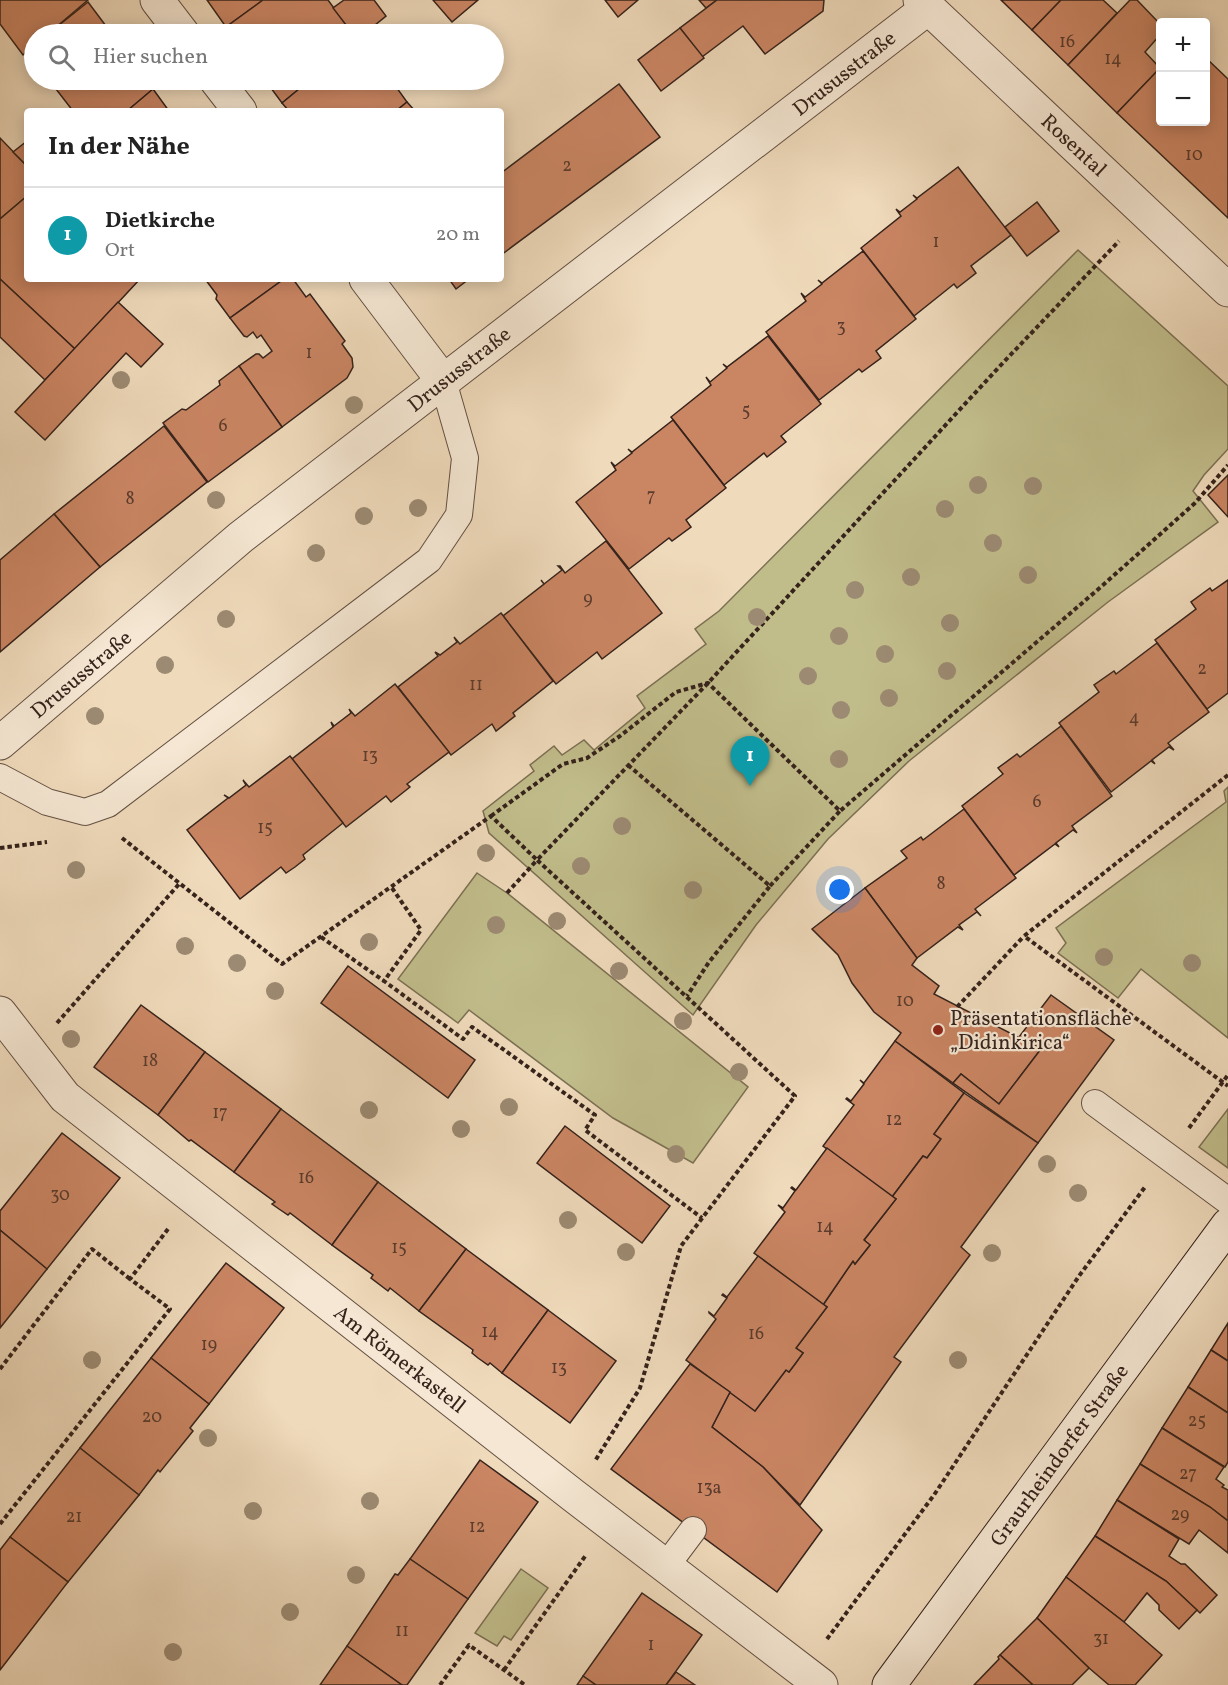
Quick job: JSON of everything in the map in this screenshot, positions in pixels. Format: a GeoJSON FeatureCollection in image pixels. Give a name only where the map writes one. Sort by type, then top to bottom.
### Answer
{"type":"FeatureCollection","features":[{"type":"Feature","properties":{"kind":"street"},"geometry":{"type":"LineString","coordinates":[[157,0],[175,24]]}},
{"type":"Feature","properties":{"kind":"street","name":"Rosental"},"geometry":{"type":"LineString","coordinates":[[924,4],[1228,290]]}},
{"type":"Feature","properties":{"kind":"street","name":"Drususstraße"},"geometry":{"type":"LineString","coordinates":[[0,743],[241,537],[924,4]]}},
{"type":"Feature","properties":{"kind":"street"},"geometry":{"type":"LineString","coordinates":[[224,90],[238,108]]}},
{"type":"Feature","properties":{"kind":"street"},"geometry":{"type":"LineString","coordinates":[[368,282],[443,381]]}},
{"type":"Feature","properties":{"kind":"street","name":"Am Römerkastell"},"geometry":{"type":"LineString","coordinates":[[0,1013],[65,1097],[574,1496],[812,1678]]}},
{"type":"Feature","properties":{"kind":"street","name":"Graurheindorfer Straße"},"geometry":{"type":"LineString","coordinates":[[889,1685],[1228,1225]]}},
{"type":"Feature","properties":{"kind":"lane"},"geometry":{"type":"LineString","coordinates":[[0,777],[47,802],[86,812],[108,804],[429,560],[459,515],[465,458],[443,381]]}},
{"type":"Feature","properties":{"kind":"lane"},"geometry":{"type":"LineString","coordinates":[[1095,1103],[1228,1201]]}},
{"type":"Feature","properties":{"kind":"lane"},"geometry":{"type":"LineString","coordinates":[[666,1566],[693,1530]]}},
{"type":"Feature","properties":{"kind":"path"},"geometry":{"type":"LineString","coordinates":[[507,892],[708,683],[991,376],[1146,212]]}},
{"type":"Feature","properties":{"kind":"path"},"geometry":{"type":"LineString","coordinates":[[687,996],[709,962],[770,886],[840,811],[1102,586],[1195,503],[1228,465]]}},
{"type":"Feature","properties":{"kind":"path"},"geometry":{"type":"LineString","coordinates":[[708,683],[840,811]]}},
{"type":"Feature","properties":{"kind":"path"},"geometry":{"type":"LineString","coordinates":[[121,837],[282,964],[392,888],[563,764],[587,758],[676,692],[708,683]]}},
{"type":"Feature","properties":{"kind":"path"},"geometry":{"type":"LineString","coordinates":[[628,765],[770,886]]}},
{"type":"Feature","properties":{"kind":"path"},"geometry":{"type":"LineString","coordinates":[[957,1007],[961,1000],[1024,936],[1228,775]]}},
{"type":"Feature","properties":{"kind":"path"},"geometry":{"type":"LineString","coordinates":[[491,816],[795,1095],[681,1246],[640,1388],[574,1496]]}},
{"type":"Feature","properties":{"kind":"path"},"geometry":{"type":"LineString","coordinates":[[0,848],[55,841]]}},
{"type":"Feature","properties":{"kind":"path"},"geometry":{"type":"LineString","coordinates":[[30,1053],[179,884]]}},
{"type":"Feature","properties":{"kind":"path"},"geometry":{"type":"LineString","coordinates":[[384,981],[421,930],[392,888]]}},
{"type":"Feature","properties":{"kind":"path"},"geometry":{"type":"LineString","coordinates":[[1024,936],[1228,1086]]}},
{"type":"Feature","properties":{"kind":"path"},"geometry":{"type":"LineString","coordinates":[[321,937],[463,1039],[472,1027],[595,1116],[585,1130],[702,1218]]}},
{"type":"Feature","properties":{"kind":"path"},"geometry":{"type":"LineString","coordinates":[[812,1678],[1079,1276],[1228,1075]]}},
{"type":"Feature","properties":{"kind":"path"},"geometry":{"type":"LineString","coordinates":[[130,1279],[193,1197]]}},
{"type":"Feature","properties":{"kind":"path"},"geometry":{"type":"LineString","coordinates":[[0,1369],[92,1249],[170,1310],[0,1524]]}},
{"type":"Feature","properties":{"kind":"path"},"geometry":{"type":"LineString","coordinates":[[504,1670],[609,1522]]}},
{"type":"Feature","properties":{"kind":"path"},"geometry":{"type":"LineString","coordinates":[[440,1685],[469,1645],[525,1685]]}},
{"type":"Feature","properties":{"kind":"shaded area"},"geometry":{"type":"Polygon","coordinates":[[[1078,250],[1228,386],[1228,449],[1193,491],[1218,522],[1108,602],[909,761],[828,839],[756,925],[693,1015],[489,833],[483,811],[534,771],[530,765],[554,746],[562,755],[584,740],[594,750],[645,708],[637,696],[706,644],[695,629],[719,611],[1078,250]]]}},
{"type":"Feature","properties":{"kind":"shaded area"},"geometry":{"type":"Polygon","coordinates":[[[1228,787],[1228,1038],[1141,969],[1118,998],[1058,953],[1066,943],[1056,928],[1226,802],[1224,791],[1228,787]]]}},
{"type":"Feature","properties":{"kind":"shaded area"},"geometry":{"type":"Polygon","coordinates":[[[477,873],[507,893],[748,1087],[693,1163],[613,1118],[469,1010],[458,1023],[398,979],[477,873]]]}},
{"type":"Feature","properties":{"kind":"shaded area"},"geometry":{"type":"Polygon","coordinates":[[[1228,1109],[1228,1168],[1199,1147],[1228,1109]]]}},
{"type":"Feature","properties":{"kind":"shaded area"},"geometry":{"type":"Polygon","coordinates":[[[521,1569],[548,1588],[511,1640],[504,1636],[497,1646],[475,1633],[521,1569]]]}},
{"type":"Feature","properties":{"kind":"building"},"geometry":{"type":"Polygon","coordinates":[[[0,0],[88,0],[60,24],[24,24],[23,55],[0,24],[0,0]]]}},
{"type":"Feature","properties":{"kind":"building"},"geometry":{"type":"Polygon","coordinates":[[[207,0],[263,0],[230,24],[224,24],[207,0]]]}},
{"type":"Feature","properties":{"kind":"building"},"geometry":{"type":"Polygon","coordinates":[[[263,0],[328,0],[346,24],[230,24],[263,0]]]}},
{"type":"Feature","properties":{"kind":"building"},"geometry":{"type":"Polygon","coordinates":[[[344,0],[374,0],[386,16],[376,24],[345,24],[333,8],[344,0]]]}},
{"type":"Feature","properties":{"kind":"building"},"geometry":{"type":"Polygon","coordinates":[[[433,0],[478,0],[452,22],[433,0]]]}},
{"type":"Feature","properties":{"kind":"building"},"geometry":{"type":"Polygon","coordinates":[[[605,0],[638,0],[618,17],[605,0]]]}},
{"type":"Feature","properties":{"kind":"building"},"geometry":{"type":"Polygon","coordinates":[[[699,0],[717,0],[706,8],[699,0]]]}},
{"type":"Feature","properties":{"kind":"building"},"geometry":{"type":"Polygon","coordinates":[[[717,0],[824,0],[823,11],[765,54],[743,26],[702,57],[680,28],[717,0]]]}},
{"type":"Feature","properties":{"kind":"building"},"geometry":{"type":"Polygon","coordinates":[[[1001,0],[1061,0],[1032,30],[1001,0]]]}},
{"type":"Feature","properties":{"kind":"building"},"geometry":{"type":"Polygon","coordinates":[[[1061,0],[1103,0],[1117,13],[1068,65],[1032,30],[1061,0]]]}},
{"type":"Feature","properties":{"kind":"building"},"geometry":{"type":"Polygon","coordinates":[[[1130,0],[1137,0],[1156,20],[1156,40],[1145,52],[1156,64],[1156,72],[1117,113],[1068,65],[1130,0]]]}},
{"type":"Feature","properties":{"kind":"building"},"geometry":{"type":"Polygon","coordinates":[[[88,2],[104,24],[60,24],[88,2]]]}},
{"type":"Feature","properties":{"kind":"building"},"geometry":{"type":"Polygon","coordinates":[[[680,28],[704,58],[661,91],[638,60],[680,28]]]}},
{"type":"Feature","properties":{"kind":"building"},"geometry":{"type":"Polygon","coordinates":[[[1210,62],[1228,79],[1228,218],[1117,113],[1156,72],[1156,126],[1210,126],[1210,62]]]}},
{"type":"Feature","properties":{"kind":"building"},"geometry":{"type":"Polygon","coordinates":[[[619,84],[660,137],[504,253],[504,171],[619,84]]]}},
{"type":"Feature","properties":{"kind":"building"},"geometry":{"type":"Polygon","coordinates":[[[57,90],[152,90],[131,108],[71,108],[57,90]]]}},
{"type":"Feature","properties":{"kind":"building"},"geometry":{"type":"Polygon","coordinates":[[[154,90],[167,108],[131,108],[154,90]]]}},
{"type":"Feature","properties":{"kind":"building"},"geometry":{"type":"Polygon","coordinates":[[[272,90],[298,90],[282,103],[272,90]]]}},
{"type":"Feature","properties":{"kind":"building"},"geometry":{"type":"Polygon","coordinates":[[[298,90],[398,90],[407,102],[400,108],[286,108],[282,103],[298,90]]]}},
{"type":"Feature","properties":{"kind":"building"},"geometry":{"type":"Polygon","coordinates":[[[407,102],[412,108],[400,108],[407,102]]]}},
{"type":"Feature","properties":{"kind":"building"},"geometry":{"type":"Polygon","coordinates":[[[0,138],[24,163],[24,199],[0,219],[0,138]]]}},
{"type":"Feature","properties":{"kind":"building"},"geometry":{"type":"Polygon","coordinates":[[[24,143],[24,163],[13,152],[24,143]]]}},
{"type":"Feature","properties":{"kind":"building"},"geometry":{"type":"Polygon","coordinates":[[[958,167],[1011,235],[971,266],[976,273],[957,288],[954,284],[914,316],[861,248],[901,216],[896,209],[900,212],[917,199],[913,195],[917,198],[958,167]]]}},
{"type":"Feature","properties":{"kind":"building"},"geometry":{"type":"Polygon","coordinates":[[[24,199],[24,282],[137,282],[75,349],[0,279],[0,219],[24,199]]]}},
{"type":"Feature","properties":{"kind":"building"},"geometry":{"type":"Polygon","coordinates":[[[1037,202],[1059,231],[1027,256],[1005,227],[1037,202]]]}},
{"type":"Feature","properties":{"kind":"building"},"geometry":{"type":"Polygon","coordinates":[[[863,251],[916,319],[876,351],[881,358],[862,372],[859,369],[819,400],[766,332],[806,301],[801,293],[805,297],[822,284],[818,280],[822,283],[863,251]]]}},
{"type":"Feature","properties":{"kind":"building"},"geometry":{"type":"Polygon","coordinates":[[[0,279],[75,349],[45,380],[0,337],[0,279]]]}},
{"type":"Feature","properties":{"kind":"building"},"geometry":{"type":"Polygon","coordinates":[[[207,282],[280,282],[230,318],[216,299],[217,295],[207,282]]]}},
{"type":"Feature","properties":{"kind":"building"},"geometry":{"type":"Polygon","coordinates":[[[280,282],[295,282],[306,297],[310,294],[345,341],[342,344],[352,358],[353,367],[347,378],[282,427],[239,366],[256,354],[263,358],[272,351],[261,335],[257,338],[253,332],[247,337],[244,336],[230,318],[280,282]]]}},
{"type":"Feature","properties":{"kind":"building"},"geometry":{"type":"Polygon","coordinates":[[[451,282],[465,282],[456,289],[451,282]]]}},
{"type":"Feature","properties":{"kind":"building"},"geometry":{"type":"Polygon","coordinates":[[[118,302],[163,344],[141,367],[126,353],[45,440],[15,412],[118,302]]]}},
{"type":"Feature","properties":{"kind":"building"},"geometry":{"type":"Polygon","coordinates":[[[768,336],[821,404],[781,436],[786,442],[767,457],[764,453],[724,485],[671,417],[711,385],[706,377],[710,382],[727,368],[723,364],[727,367],[768,336]]]}},
{"type":"Feature","properties":{"kind":"building"},"geometry":{"type":"Polygon","coordinates":[[[239,366],[282,427],[208,482],[163,423],[182,409],[186,410],[220,385],[219,381],[239,366]]]}},
{"type":"Feature","properties":{"kind":"building"},"geometry":{"type":"Polygon","coordinates":[[[673,420],[726,488],[686,520],[691,527],[672,541],[669,538],[629,569],[576,502],[616,470],[611,462],[615,466],[632,453],[628,449],[632,452],[673,420]]]}},
{"type":"Feature","properties":{"kind":"building"},"geometry":{"type":"Polygon","coordinates":[[[164,426],[207,482],[100,567],[54,514],[164,426]]]}},
{"type":"Feature","properties":{"kind":"building"},"geometry":{"type":"Polygon","coordinates":[[[1228,475],[1228,517],[1208,495],[1228,475]]]}},
{"type":"Feature","properties":{"kind":"building"},"geometry":{"type":"Polygon","coordinates":[[[54,514],[100,567],[0,652],[0,560],[54,514]]]}},
{"type":"Feature","properties":{"kind":"building"},"geometry":{"type":"Polygon","coordinates":[[[606,541],[662,613],[602,659],[597,652],[556,684],[503,616],[562,570],[558,566],[560,566],[565,573],[606,541]]]}},
{"type":"Feature","properties":{"kind":"building"},"geometry":{"type":"Polygon","coordinates":[[[1228,580],[1228,693],[1207,709],[1155,640],[1196,609],[1191,602],[1210,588],[1212,591],[1228,580]]]}},
{"type":"Feature","properties":{"kind":"building"},"geometry":{"type":"Polygon","coordinates":[[[501,613],[553,681],[513,713],[515,716],[496,731],[492,724],[451,755],[398,687],[438,656],[435,652],[440,655],[457,642],[454,637],[460,644],[501,613]]]}},
{"type":"Feature","properties":{"kind":"building"},"geometry":{"type":"Polygon","coordinates":[[[1157,643],[1209,712],[1168,743],[1174,750],[1169,747],[1152,760],[1155,764],[1151,761],[1111,792],[1059,723],[1099,692],[1094,685],[1114,671],[1116,674],[1157,643]]]}},
{"type":"Feature","properties":{"kind":"building"},"geometry":{"type":"Polygon","coordinates":[[[395,684],[449,752],[407,784],[410,787],[391,802],[386,796],[346,827],[292,759],[333,727],[331,722],[334,726],[351,713],[349,709],[355,716],[395,684]]]}},
{"type":"Feature","properties":{"kind":"building"},"geometry":{"type":"Polygon","coordinates":[[[1061,726],[1112,796],[1072,826],[1077,833],[1073,830],[1056,843],[1059,847],[1055,844],[1014,875],[962,806],[1003,774],[998,768],[1017,754],[1020,757],[1061,726]]]}},
{"type":"Feature","properties":{"kind":"building"},"geometry":{"type":"Polygon","coordinates":[[[290,756],[343,823],[303,855],[305,859],[295,867],[286,873],[281,867],[240,899],[187,830],[228,798],[224,795],[229,798],[246,785],[243,780],[249,787],[290,756]]]}},
{"type":"Feature","properties":{"kind":"building"},"geometry":{"type":"Polygon","coordinates":[[[964,809],[1016,878],[975,909],[981,916],[977,912],[959,925],[963,930],[958,927],[917,958],[865,888],[907,858],[901,851],[921,837],[923,840],[964,809]]]}},
{"type":"Feature","properties":{"kind":"building"},"geometry":{"type":"Polygon","coordinates":[[[865,888],[917,958],[912,965],[939,986],[934,994],[1041,1049],[999,1104],[961,1074],[953,1083],[895,1041],[901,1033],[874,1012],[852,983],[838,955],[812,929],[865,888]]]}},
{"type":"Feature","properties":{"kind":"building"},"geometry":{"type":"Polygon","coordinates":[[[348,966],[475,1060],[448,1098],[321,1003],[348,966]]]}},
{"type":"Feature","properties":{"kind":"building"},"geometry":{"type":"Polygon","coordinates":[[[1051,995],[1114,1040],[1038,1143],[953,1083],[961,1074],[999,1104],[1041,1049],[1019,1037],[1051,995]]]}},
{"type":"Feature","properties":{"kind":"building"},"geometry":{"type":"Polygon","coordinates":[[[141,1005],[205,1052],[158,1115],[94,1067],[141,1005]]]}},
{"type":"Feature","properties":{"kind":"building"},"geometry":{"type":"Polygon","coordinates":[[[895,1041],[964,1093],[934,1134],[941,1139],[927,1158],[923,1156],[892,1197],[823,1146],[854,1105],[846,1099],[851,1101],[864,1084],[860,1080],[864,1083],[895,1041]]]}},
{"type":"Feature","properties":{"kind":"building"},"geometry":{"type":"Polygon","coordinates":[[[205,1052],[281,1109],[234,1172],[191,1140],[189,1141],[158,1115],[205,1052]]]}},
{"type":"Feature","properties":{"kind":"building"},"geometry":{"type":"Polygon","coordinates":[[[964,1093],[1038,1143],[961,1247],[970,1255],[894,1357],[901,1362],[800,1505],[763,1467],[712,1427],[730,1392],[755,1411],[786,1370],[789,1372],[803,1353],[796,1348],[827,1307],[823,1305],[853,1261],[855,1264],[870,1245],[864,1240],[896,1199],[892,1197],[923,1156],[927,1158],[941,1139],[934,1134],[964,1093]]]}},
{"type":"Feature","properties":{"kind":"building"},"geometry":{"type":"Polygon","coordinates":[[[281,1109],[378,1182],[332,1245],[290,1213],[288,1215],[272,1204],[275,1202],[234,1172],[281,1109]]]}},
{"type":"Feature","properties":{"kind":"building"},"geometry":{"type":"Polygon","coordinates":[[[565,1126],[670,1206],[642,1243],[537,1163],[565,1126]]]}},
{"type":"Feature","properties":{"kind":"building"},"geometry":{"type":"Polygon","coordinates":[[[62,1133],[120,1178],[47,1269],[0,1230],[0,1211],[62,1133]]]}},
{"type":"Feature","properties":{"kind":"building"},"geometry":{"type":"Polygon","coordinates":[[[827,1148],[896,1199],[864,1240],[870,1245],[855,1264],[853,1261],[823,1305],[754,1253],[785,1212],[778,1205],[783,1208],[795,1191],[791,1188],[796,1190],[827,1148]]]}},
{"type":"Feature","properties":{"kind":"building"},"geometry":{"type":"Polygon","coordinates":[[[378,1182],[466,1249],[419,1311],[390,1288],[388,1291],[371,1278],[373,1275],[332,1245],[378,1182]]]}},
{"type":"Feature","properties":{"kind":"building"},"geometry":{"type":"Polygon","coordinates":[[[0,1230],[47,1269],[0,1328],[0,1230]]]}},
{"type":"Feature","properties":{"kind":"building"},"geometry":{"type":"Polygon","coordinates":[[[466,1249],[548,1310],[502,1373],[490,1363],[488,1365],[478,1358],[472,1353],[473,1350],[419,1311],[466,1249]]]}},
{"type":"Feature","properties":{"kind":"building"},"geometry":{"type":"Polygon","coordinates":[[[758,1256],[827,1307],[796,1348],[803,1353],[789,1372],[786,1370],[755,1411],[686,1360],[716,1319],[709,1312],[714,1316],[727,1298],[722,1295],[727,1297],[758,1256]]]}},
{"type":"Feature","properties":{"kind":"building"},"geometry":{"type":"Polygon","coordinates":[[[226,1263],[284,1308],[209,1404],[151,1358],[226,1263]]]}},
{"type":"Feature","properties":{"kind":"building"},"geometry":{"type":"Polygon","coordinates":[[[548,1310],[616,1361],[570,1423],[502,1373],[548,1310]]]}},
{"type":"Feature","properties":{"kind":"building"},"geometry":{"type":"Polygon","coordinates":[[[1228,1323],[1228,1361],[1211,1350],[1228,1323]]]}},
{"type":"Feature","properties":{"kind":"building"},"geometry":{"type":"Polygon","coordinates":[[[1211,1350],[1228,1361],[1228,1413],[1188,1387],[1211,1350]]]}},
{"type":"Feature","properties":{"kind":"building"},"geometry":{"type":"Polygon","coordinates":[[[151,1358],[209,1404],[190,1428],[193,1431],[139,1495],[80,1448],[151,1358]]]}},
{"type":"Feature","properties":{"kind":"building"},"geometry":{"type":"Polygon","coordinates":[[[690,1364],[730,1392],[712,1427],[763,1467],[822,1530],[777,1592],[611,1469],[690,1364]]]}},
{"type":"Feature","properties":{"kind":"building"},"geometry":{"type":"Polygon","coordinates":[[[1188,1387],[1228,1413],[1228,1462],[1225,1467],[1162,1428],[1188,1387]]]}},
{"type":"Feature","properties":{"kind":"building"},"geometry":{"type":"Polygon","coordinates":[[[1162,1428],[1224,1467],[1216,1479],[1224,1485],[1222,1487],[1228,1490],[1228,1521],[1210,1507],[1140,1464],[1162,1428]]]}},
{"type":"Feature","properties":{"kind":"building"},"geometry":{"type":"Polygon","coordinates":[[[80,1448],[139,1495],[68,1582],[10,1537],[80,1448]]]}},
{"type":"Feature","properties":{"kind":"building"},"geometry":{"type":"Polygon","coordinates":[[[480,1460],[538,1502],[468,1599],[410,1559],[480,1460]]]}},
{"type":"Feature","properties":{"kind":"building"},"geometry":{"type":"Polygon","coordinates":[[[1140,1464],[1210,1507],[1228,1521],[1228,1553],[1199,1530],[1189,1544],[1117,1500],[1140,1464]]]}},
{"type":"Feature","properties":{"kind":"building"},"geometry":{"type":"Polygon","coordinates":[[[1117,1500],[1179,1539],[1169,1556],[1185,1564],[1217,1595],[1200,1613],[1166,1581],[1095,1536],[1117,1500]]]}},
{"type":"Feature","properties":{"kind":"building"},"geometry":{"type":"Polygon","coordinates":[[[1095,1536],[1166,1581],[1197,1610],[1179,1629],[1159,1610],[1159,1605],[1147,1593],[1124,1622],[1066,1577],[1095,1536]]]}},
{"type":"Feature","properties":{"kind":"building"},"geometry":{"type":"Polygon","coordinates":[[[10,1537],[68,1582],[0,1670],[0,1550],[10,1537]]]}},
{"type":"Feature","properties":{"kind":"building"},"geometry":{"type":"Polygon","coordinates":[[[410,1559],[468,1599],[407,1685],[402,1685],[347,1646],[395,1574],[398,1575],[410,1559]]]}},
{"type":"Feature","properties":{"kind":"building"},"geometry":{"type":"Polygon","coordinates":[[[1066,1577],[1162,1655],[1135,1685],[1109,1685],[1037,1618],[1066,1577]]]}},
{"type":"Feature","properties":{"kind":"building"},"geometry":{"type":"Polygon","coordinates":[[[642,1593],[702,1635],[666,1685],[596,1685],[583,1676],[642,1593]]]}},
{"type":"Feature","properties":{"kind":"building"},"geometry":{"type":"Polygon","coordinates":[[[1037,1618],[1089,1668],[1072,1685],[1033,1685],[1000,1655],[1037,1618]]]}},
{"type":"Feature","properties":{"kind":"building"},"geometry":{"type":"Polygon","coordinates":[[[347,1646],[402,1685],[320,1685],[347,1646]]]}},
{"type":"Feature","properties":{"kind":"building"},"geometry":{"type":"Polygon","coordinates":[[[1000,1655],[1033,1685],[974,1685],[999,1659],[1000,1655]]]}},
{"type":"Feature","properties":{"kind":"building"},"geometry":{"type":"Polygon","coordinates":[[[676,1672],[695,1685],[666,1685],[676,1672]]]}},
{"type":"Feature","properties":{"kind":"building"},"geometry":{"type":"Polygon","coordinates":[[[583,1676],[596,1685],[577,1685],[583,1676]]]}},
{"type":"Feature","properties":{"kind":"place","name":"Dietkirche"},"geometry":{"type":"Point","coordinates":[750,786]}},
{"type":"Feature","properties":{"kind":"place","name":"Präsentationsfläche „Didinkirica“"},"geometry":{"type":"Point","coordinates":[938,1030]}}]}
